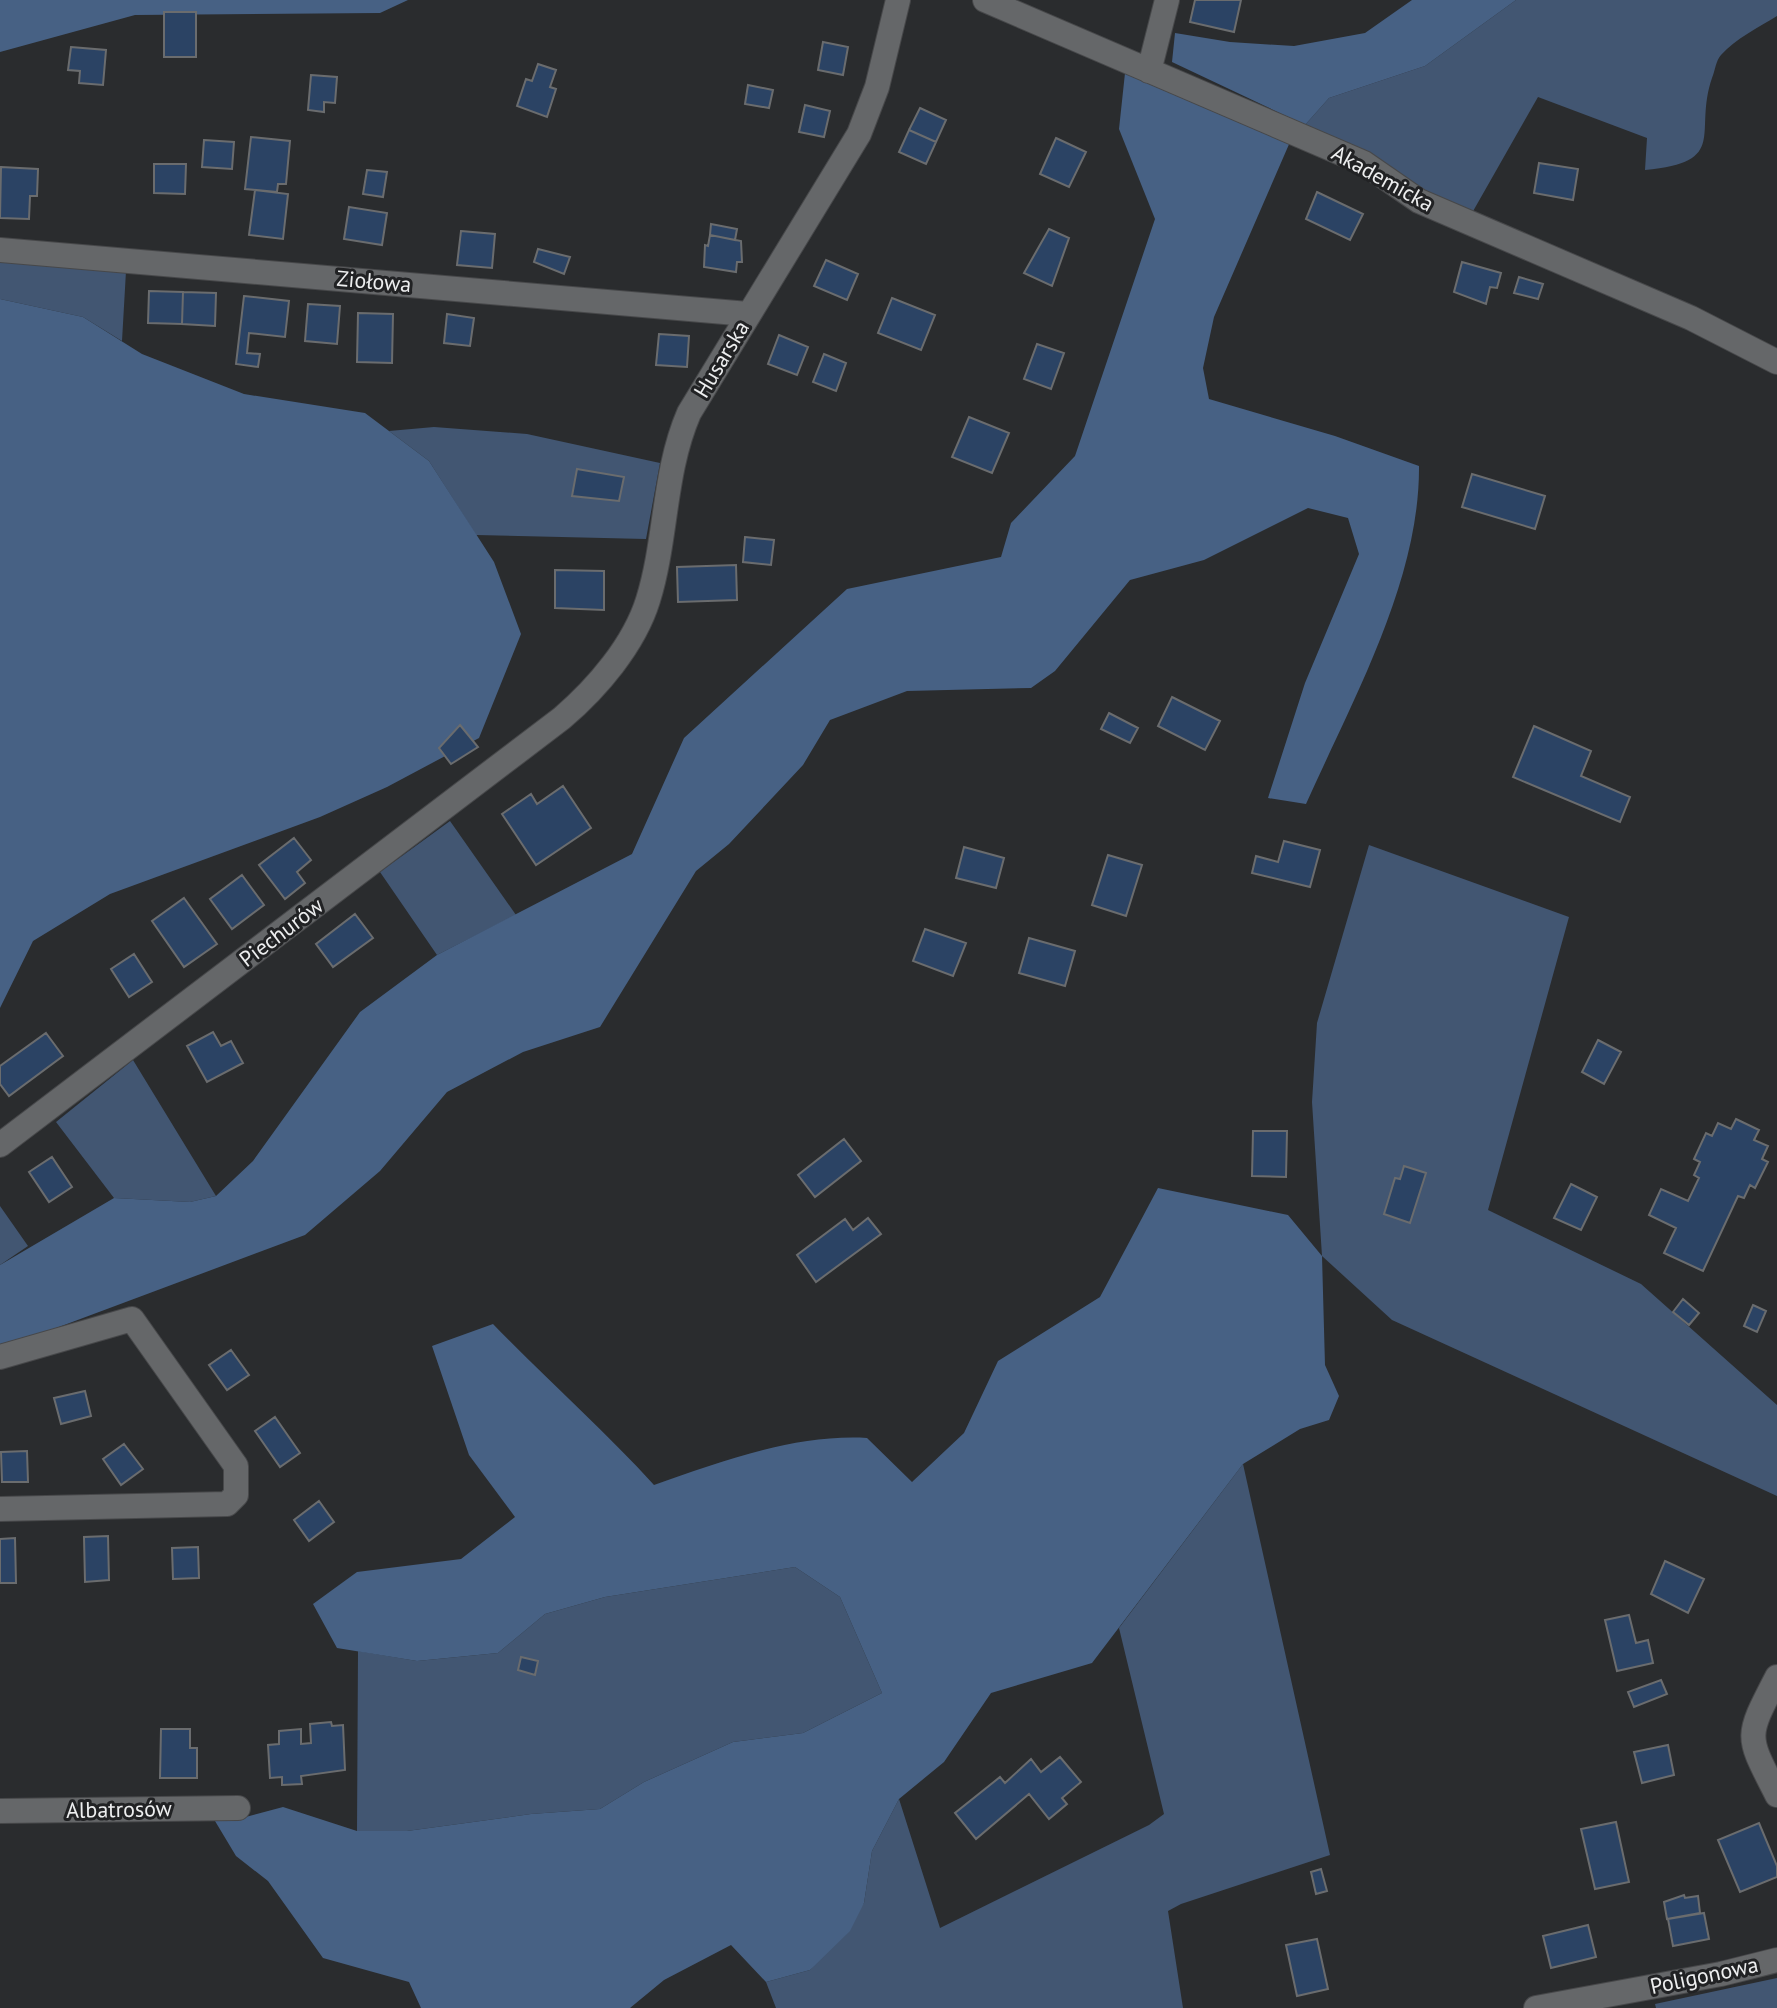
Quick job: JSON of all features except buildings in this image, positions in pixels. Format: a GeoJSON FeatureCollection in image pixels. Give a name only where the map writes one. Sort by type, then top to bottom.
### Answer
{"type":"FeatureCollection","features":[{"type":"Feature","properties":{"kind":"street","name":"Husarska"},"geometry":{"type":"LineString","coordinates":[[562,718],[601,679],[639,623],[653,582],[680,433],[697,397],[859,134],[877,87],[898,0]]}},
{"type":"Feature","properties":{"kind":"street","name":"Akademicka"},"geometry":{"type":"LineString","coordinates":[[985,0],[1364,163],[1419,201],[1691,318],[1777,362]]}},
{"type":"Feature","properties":{"kind":"street"},"geometry":{"type":"LineString","coordinates":[[1149,71],[1167,0]]}},
{"type":"Feature","properties":{"kind":"street","name":"Ziołowa"},"geometry":{"type":"LineString","coordinates":[[0,250],[748,314]]}},
{"type":"Feature","properties":{"kind":"street","name":"Piechurów"},"geometry":{"type":"LineString","coordinates":[[0,1145],[562,718]]}},
{"type":"Feature","properties":{"kind":"street"},"geometry":{"type":"LineString","coordinates":[[0,1357],[132,1319],[236,1466],[236,1495],[227,1504],[0,1509]]}},
{"type":"Feature","properties":{"kind":"street"},"geometry":{"type":"LineString","coordinates":[[1777,1677],[1755,1718],[1751,1744],[1777,1795]]}},
{"type":"Feature","properties":{"kind":"street","name":"Albatrosów"},"geometry":{"type":"LineString","coordinates":[[0,1811],[238,1808]]}},
{"type":"Feature","properties":{"kind":"street","name":"Poligonowa"},"geometry":{"type":"LineString","coordinates":[[1536,2008],[1721,1974],[1777,1960]]}},
{"type":"Feature","properties":{"kind":"shaded area"},"geometry":{"type":"Polygon","coordinates":[[[0,0],[408,0],[380,13],[135,15],[0,52],[0,0]]]}},
{"type":"Feature","properties":{"kind":"shaded area"},"geometry":{"type":"Polygon","coordinates":[[[1412,0],[1516,0],[1425,66],[1329,98],[1305,125],[1172,62],[1175,33],[1230,42],[1294,46],[1365,33],[1412,0]]]}},
{"type":"Feature","properties":{"kind":"shaded area"},"geometry":{"type":"Polygon","coordinates":[[[1516,0],[1777,0],[1777,16],[1740,39],[1719,57],[1707,97],[1703,142],[1699,152],[1689,160],[1645,170],[1647,138],[1538,97],[1472,213],[1425,191],[1371,154],[1305,125],[1329,98],[1425,66],[1516,0]]]}},
{"type":"Feature","properties":{"kind":"shaded area"},"geometry":{"type":"Polygon","coordinates":[[[1125,73],[1290,142],[1214,317],[1203,368],[1209,399],[1335,436],[1419,466],[1416,509],[1396,596],[1362,682],[1306,804],[1268,798],[1305,683],[1359,554],[1348,518],[1308,508],[1204,560],[1130,580],[1055,671],[1031,688],[907,691],[830,720],[803,765],[729,844],[696,871],[600,1027],[523,1052],[447,1092],[380,1171],[305,1235],[0,1349],[0,1265],[114,1198],[190,1202],[216,1196],[253,1161],[360,1012],[437,955],[632,854],[684,738],[847,589],[1001,557],[1011,523],[1075,456],[1155,219],[1119,129],[1125,73]]]}},
{"type":"Feature","properties":{"kind":"shaded area"},"geometry":{"type":"Polygon","coordinates":[[[0,261],[126,271],[122,341],[83,317],[0,299],[0,261]]]}},
{"type":"Feature","properties":{"kind":"shaded area"},"geometry":{"type":"Polygon","coordinates":[[[0,299],[83,317],[142,354],[244,394],[365,413],[429,461],[494,562],[521,634],[479,738],[387,787],[320,817],[110,894],[33,941],[0,1008],[0,299]]]}},
{"type":"Feature","properties":{"kind":"shaded area"},"geometry":{"type":"Polygon","coordinates":[[[434,427],[527,434],[660,463],[646,539],[476,535],[429,461],[389,431],[434,427]]]}},
{"type":"Feature","properties":{"kind":"shaded area"},"geometry":{"type":"Polygon","coordinates":[[[450,821],[516,915],[437,955],[380,872],[450,821]]]}},
{"type":"Feature","properties":{"kind":"shaded area"},"geometry":{"type":"Polygon","coordinates":[[[1369,845],[1569,917],[1488,1210],[1641,1284],[1777,1405],[1777,1496],[1392,1320],[1322,1256],[1312,1102],[1317,1023],[1369,845]]]}},
{"type":"Feature","properties":{"kind":"shaded area"},"geometry":{"type":"Polygon","coordinates":[[[133,1060],[216,1196],[190,1202],[114,1198],[56,1122],[133,1060]]]}},
{"type":"Feature","properties":{"kind":"shaded area"},"geometry":{"type":"Polygon","coordinates":[[[1158,1188],[1288,1215],[1322,1256],[1325,1365],[1339,1396],[1329,1420],[1300,1429],[1243,1464],[1092,1663],[991,1693],[944,1762],[899,1799],[872,1851],[864,1903],[850,1931],[810,1970],[766,1982],[731,1945],[664,1980],[630,2008],[421,2008],[409,1982],[323,1958],[268,1881],[236,1856],[215,1821],[238,1819],[283,1807],[357,1831],[407,1831],[531,1814],[600,1809],[644,1782],[733,1742],[803,1733],[882,1693],[840,1597],[795,1567],[605,1597],[545,1614],[498,1653],[417,1661],[337,1648],[313,1604],[357,1572],[461,1559],[515,1517],[469,1455],[432,1346],[493,1324],[654,1485],[759,1451],[840,1438],[867,1438],[912,1482],[964,1433],[998,1361],[1100,1297],[1158,1188]]]}},
{"type":"Feature","properties":{"kind":"shaded area"},"geometry":{"type":"Polygon","coordinates":[[[0,1206],[28,1246],[0,1265],[0,1206]]]}},
{"type":"Feature","properties":{"kind":"shaded area"},"geometry":{"type":"Polygon","coordinates":[[[1243,1464],[1330,1855],[1168,1911],[1183,2008],[776,2008],[766,1982],[810,1970],[864,1903],[872,1851],[899,1799],[940,1928],[1149,1825],[1164,1814],[1119,1628],[1243,1464]]]}},
{"type":"Feature","properties":{"kind":"shaded area"},"geometry":{"type":"Polygon","coordinates":[[[795,1567],[840,1597],[882,1693],[803,1733],[733,1742],[644,1782],[600,1809],[531,1814],[407,1831],[357,1831],[358,1651],[417,1661],[498,1653],[545,1614],[605,1597],[795,1567]]]}},
{"type":"Feature","properties":{"kind":"shaded area"},"geometry":{"type":"Polygon","coordinates":[[[1777,1978],[1777,2008],[1656,2008],[1655,2004],[1777,1978]]]}}]}
